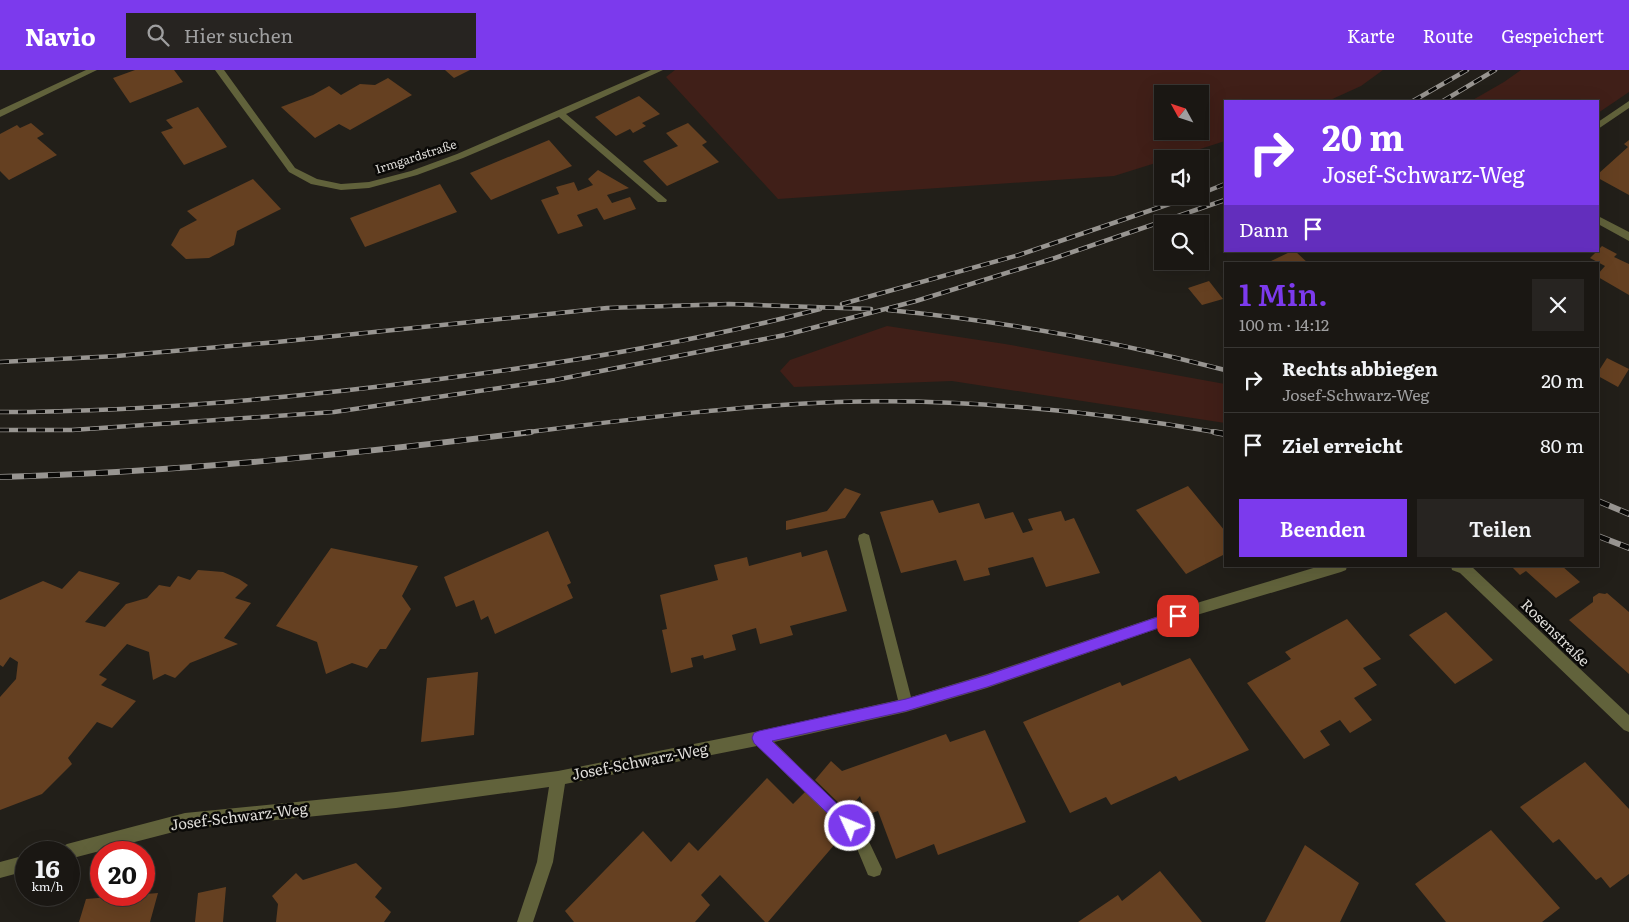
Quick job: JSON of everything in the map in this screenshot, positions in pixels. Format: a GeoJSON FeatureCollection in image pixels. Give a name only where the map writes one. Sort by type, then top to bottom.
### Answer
{"type":"FeatureCollection","features":[{"type":"Feature","properties":{"kind":"street"},"geometry":{"type":"LineString","coordinates":[[0,114],[93,70]]}},
{"type":"Feature","properties":{"kind":"street","name":"Irmgardstraße"},"geometry":{"type":"LineString","coordinates":[[219,70],[292,170],[314,182],[341,187],[369,185],[414,173],[460,156],[659,70]]}},
{"type":"Feature","properties":{"kind":"street"},"geometry":{"type":"LineString","coordinates":[[1599,125],[1629,104]]}},
{"type":"Feature","properties":{"kind":"street"},"geometry":{"type":"LineString","coordinates":[[560,113],[662,200]]}},
{"type":"Feature","properties":{"kind":"street"},"geometry":{"type":"LineString","coordinates":[[1599,221],[1629,237]]}},
{"type":"Feature","properties":{"kind":"street"},"geometry":{"type":"LineString","coordinates":[[864,539],[906,705]]}},
{"type":"Feature","properties":{"kind":"street","name":"Josef-Schwarz-Weg"},"geometry":{"type":"LineString","coordinates":[[80,849],[184,821],[396,800],[558,778],[759,738],[906,705],[987,681],[1200,608],[1338,567]]}},
{"type":"Feature","properties":{"kind":"street","name":"Rosenstraße"},"geometry":{"type":"LineString","coordinates":[[1460,567],[1464,568],[1629,726]]}},
{"type":"Feature","properties":{"kind":"street"},"geometry":{"type":"LineString","coordinates":[[759,738],[858,834],[874,869]]}},
{"type":"Feature","properties":{"kind":"street"},"geometry":{"type":"LineString","coordinates":[[525,922],[545,862],[558,778]]}},
{"type":"Feature","properties":{"kind":"street"},"geometry":{"type":"LineString","coordinates":[[0,870],[15,866]]}},
{"type":"Feature","properties":{"kind":"shaded area"},"geometry":{"type":"Polygon","coordinates":[[[675,70],[1383,70],[1361,86],[1330,100],[1224,100],[1224,141],[1197,150],[1154,150],[1154,164],[1114,176],[778,199],[666,77],[675,70]]]}},
{"type":"Feature","properties":{"kind":"shaded area"},"geometry":{"type":"Polygon","coordinates":[[[1521,70],[1629,70],[1629,92],[1599,112],[1599,100],[1473,100],[1521,70]]]}},
{"type":"Feature","properties":{"kind":"shaded area"},"geometry":{"type":"Polygon","coordinates":[[[887,326],[1005,344],[1224,384],[1224,423],[952,381],[794,387],[780,371],[790,360],[887,326]]]}},
{"type":"Feature","properties":{"kind":"building"},"geometry":{"type":"Polygon","coordinates":[[[135,70],[174,70],[183,82],[130,103],[113,78],[135,70]]]}},
{"type":"Feature","properties":{"kind":"building"},"geometry":{"type":"Polygon","coordinates":[[[445,70],[470,70],[454,78],[445,70]]]}},
{"type":"Feature","properties":{"kind":"building"},"geometry":{"type":"Polygon","coordinates":[[[388,78],[412,95],[350,130],[339,124],[315,138],[281,107],[313,95],[329,86],[341,95],[360,84],[375,85],[388,78]]]}},
{"type":"Feature","properties":{"kind":"building"},"geometry":{"type":"Polygon","coordinates":[[[639,96],[660,114],[642,123],[646,126],[633,133],[630,129],[616,136],[595,117],[639,96]]]}},
{"type":"Feature","properties":{"kind":"building"},"geometry":{"type":"Polygon","coordinates":[[[198,107],[227,147],[184,165],[161,132],[173,128],[166,120],[198,107]]]}},
{"type":"Feature","properties":{"kind":"building"},"geometry":{"type":"Polygon","coordinates":[[[31,123],[44,134],[37,138],[57,155],[9,180],[0,171],[0,134],[17,125],[20,128],[31,123]]]}},
{"type":"Feature","properties":{"kind":"building"},"geometry":{"type":"Polygon","coordinates":[[[688,123],[707,142],[702,145],[719,162],[667,186],[643,161],[678,146],[666,133],[688,123]]]}},
{"type":"Feature","properties":{"kind":"building"},"geometry":{"type":"Polygon","coordinates":[[[549,140],[572,166],[491,200],[470,173],[549,140]]]}},
{"type":"Feature","properties":{"kind":"building"},"geometry":{"type":"Polygon","coordinates":[[[1629,140],[1629,195],[1599,179],[1599,173],[1628,147],[1624,144],[1629,140]]]}},
{"type":"Feature","properties":{"kind":"building"},"geometry":{"type":"Polygon","coordinates":[[[598,170],[629,188],[607,195],[612,203],[630,197],[636,209],[604,220],[597,208],[577,215],[583,226],[558,234],[541,200],[559,194],[556,187],[574,182],[578,191],[593,185],[588,179],[598,170]]]}},
{"type":"Feature","properties":{"kind":"building"},"geometry":{"type":"Polygon","coordinates":[[[253,179],[281,209],[237,231],[234,245],[209,258],[186,259],[171,245],[180,229],[197,220],[187,211],[253,179]]]}},
{"type":"Feature","properties":{"kind":"building"},"geometry":{"type":"Polygon","coordinates":[[[440,184],[457,212],[365,247],[350,218],[440,184]]]}},
{"type":"Feature","properties":{"kind":"building"},"geometry":{"type":"Polygon","coordinates":[[[1602,246],[1617,254],[1614,257],[1629,264],[1629,295],[1599,278],[1599,273],[1605,266],[1590,258],[1596,252],[1599,252],[1602,246]]]}},
{"type":"Feature","properties":{"kind":"building"},"geometry":{"type":"Polygon","coordinates":[[[1290,252],[1296,252],[1307,262],[1269,262],[1290,252]]]}},
{"type":"Feature","properties":{"kind":"building"},"geometry":{"type":"Polygon","coordinates":[[[1209,281],[1223,299],[1202,305],[1188,288],[1209,281]]]}},
{"type":"Feature","properties":{"kind":"building"},"geometry":{"type":"Polygon","coordinates":[[[1607,358],[1629,369],[1618,387],[1599,377],[1599,370],[1607,358]]]}},
{"type":"Feature","properties":{"kind":"building"},"geometry":{"type":"Polygon","coordinates":[[[1188,486],[1224,530],[1224,555],[1186,574],[1136,510],[1188,486]]]}},
{"type":"Feature","properties":{"kind":"building"},"geometry":{"type":"Polygon","coordinates":[[[845,488],[861,494],[845,518],[786,530],[786,521],[827,511],[845,488]]]}},
{"type":"Feature","properties":{"kind":"building"},"geometry":{"type":"Polygon","coordinates":[[[933,500],[939,513],[979,503],[985,519],[1013,512],[1023,533],[1033,530],[1028,519],[1061,511],[1065,521],[1074,518],[1100,573],[1046,587],[1033,557],[988,568],[990,575],[964,581],[956,560],[901,573],[880,512],[933,500]]]}},
{"type":"Feature","properties":{"kind":"building"},"geometry":{"type":"Polygon","coordinates":[[[548,531],[571,583],[567,585],[573,598],[495,634],[488,616],[481,620],[474,600],[456,607],[444,577],[548,531]]]}},
{"type":"Feature","properties":{"kind":"building"},"geometry":{"type":"Polygon","coordinates":[[[331,548],[418,566],[402,596],[411,609],[386,649],[380,649],[367,668],[352,663],[326,674],[317,642],[276,626],[331,548]]]}},
{"type":"Feature","properties":{"kind":"building"},"geometry":{"type":"Polygon","coordinates":[[[827,550],[847,611],[790,626],[793,635],[760,644],[756,628],[732,635],[736,650],[704,659],[703,655],[691,658],[693,667],[671,673],[662,630],[667,629],[660,595],[718,580],[714,565],[747,557],[749,566],[801,552],[802,557],[827,550]]]}},
{"type":"Feature","properties":{"kind":"building"},"geometry":{"type":"Polygon","coordinates":[[[1512,567],[1563,567],[1580,582],[1556,598],[1526,571],[1520,575],[1512,567]]]}},
{"type":"Feature","properties":{"kind":"building"},"geometry":{"type":"Polygon","coordinates":[[[198,570],[223,572],[248,585],[235,598],[251,603],[224,638],[238,644],[190,663],[175,678],[165,674],[153,680],[149,652],[127,644],[99,675],[107,679],[101,685],[136,701],[112,728],[97,722],[68,758],[72,764],[42,794],[0,810],[0,697],[16,679],[18,662],[10,657],[3,667],[0,665],[0,600],[43,581],[62,589],[79,571],[120,583],[85,622],[105,627],[126,604],[147,598],[159,585],[170,587],[178,576],[190,580],[198,570]]]}},
{"type":"Feature","properties":{"kind":"building"},"geometry":{"type":"Polygon","coordinates":[[[1599,593],[1607,593],[1629,612],[1629,674],[1569,620],[1593,602],[1593,597],[1599,593]]]}},
{"type":"Feature","properties":{"kind":"building"},"geometry":{"type":"Polygon","coordinates":[[[1446,612],[1493,660],[1455,684],[1409,635],[1446,612]]]}},
{"type":"Feature","properties":{"kind":"building"},"geometry":{"type":"Polygon","coordinates":[[[1347,619],[1381,659],[1363,668],[1377,685],[1354,698],[1372,720],[1350,733],[1340,720],[1320,731],[1330,745],[1304,759],[1247,683],[1291,659],[1285,652],[1347,619]]]}},
{"type":"Feature","properties":{"kind":"building"},"geometry":{"type":"Polygon","coordinates":[[[1190,658],[1249,750],[1179,781],[1176,776],[1111,805],[1106,797],[1070,813],[1023,722],[1120,682],[1122,686],[1190,658]]]}},
{"type":"Feature","properties":{"kind":"building"},"geometry":{"type":"Polygon","coordinates":[[[478,672],[474,735],[421,742],[427,678],[478,672]]]}},
{"type":"Feature","properties":{"kind":"building"},"geometry":{"type":"Polygon","coordinates":[[[985,730],[1026,822],[938,855],[934,844],[896,859],[878,811],[866,815],[860,796],[847,811],[815,780],[831,761],[842,771],[946,734],[950,742],[985,730]]]}},
{"type":"Feature","properties":{"kind":"building"},"geometry":{"type":"Polygon","coordinates":[[[1585,762],[1629,809],[1629,874],[1610,888],[1601,877],[1596,880],[1559,839],[1553,843],[1520,807],[1585,762]]]}},
{"type":"Feature","properties":{"kind":"building"},"geometry":{"type":"Polygon","coordinates":[[[767,778],[793,804],[808,789],[839,820],[826,836],[835,844],[768,922],[765,922],[720,875],[701,895],[710,905],[695,922],[574,922],[565,911],[643,831],[671,862],[689,842],[698,851],[767,778]]]}},
{"type":"Feature","properties":{"kind":"building"},"geometry":{"type":"Polygon","coordinates":[[[1491,830],[1560,908],[1542,922],[1446,922],[1415,884],[1491,830]]]}},
{"type":"Feature","properties":{"kind":"building"},"geometry":{"type":"Polygon","coordinates":[[[1305,845],[1359,883],[1340,922],[1265,922],[1305,845]]]}},
{"type":"Feature","properties":{"kind":"building"},"geometry":{"type":"Polygon","coordinates":[[[356,863],[382,888],[375,897],[391,912],[384,922],[276,922],[278,904],[272,896],[296,873],[303,880],[356,863]]]}},
{"type":"Feature","properties":{"kind":"building"},"geometry":{"type":"Polygon","coordinates":[[[1160,871],[1202,922],[1078,922],[1118,895],[1122,901],[1160,871]]]}},
{"type":"Feature","properties":{"kind":"building"},"geometry":{"type":"Polygon","coordinates":[[[226,887],[223,922],[195,922],[198,893],[226,887]]]}},
{"type":"Feature","properties":{"kind":"building"},"geometry":{"type":"Polygon","coordinates":[[[155,893],[158,893],[155,904],[155,893]]]}},
{"type":"Feature","properties":{"kind":"building"},"geometry":{"type":"Polygon","coordinates":[[[86,899],[90,899],[90,906],[154,906],[150,922],[79,922],[86,899]]]}},
{"type":"Feature","properties":{"kind":"railway"},"geometry":{"type":"LineString","coordinates":[[1415,100],[1467,70]]}},
{"type":"Feature","properties":{"kind":"railway"},"geometry":{"type":"LineString","coordinates":[[1445,100],[1495,70]]}},
{"type":"Feature","properties":{"kind":"railway"},"geometry":{"type":"LineString","coordinates":[[1209,190],[1224,184]]}},
{"type":"Feature","properties":{"kind":"railway"},"geometry":{"type":"LineString","coordinates":[[0,430],[72,430],[334,412],[555,380],[785,335],[916,301],[1055,258],[1224,200]]}},
{"type":"Feature","properties":{"kind":"railway"},"geometry":{"type":"LineString","coordinates":[[842,304],[1019,255],[1166,205]]}},
{"type":"Feature","properties":{"kind":"railway"},"geometry":{"type":"LineString","coordinates":[[0,362],[117,356],[277,342],[607,308],[729,304],[871,309]]}},
{"type":"Feature","properties":{"kind":"railway"},"geometry":{"type":"LineString","coordinates":[[0,412],[110,410],[220,403],[440,379],[631,350],[726,332],[820,309]]}},
{"type":"Feature","properties":{"kind":"railway"},"geometry":{"type":"LineString","coordinates":[[888,310],[1058,333],[1142,350],[1224,370]]}},
{"type":"Feature","properties":{"kind":"railway"},"geometry":{"type":"LineString","coordinates":[[521,433],[718,410],[797,404],[885,401],[982,404],[1078,412],[1221,433]]}},
{"type":"Feature","properties":{"kind":"railway"},"geometry":{"type":"LineString","coordinates":[[0,477],[67,475],[266,461],[531,432]]}},
{"type":"Feature","properties":{"kind":"railway"},"geometry":{"type":"LineString","coordinates":[[1214,432],[1224,434]]}},
{"type":"Feature","properties":{"kind":"railway"},"geometry":{"type":"LineString","coordinates":[[1599,501],[1629,514]]}},
{"type":"Feature","properties":{"kind":"railway"},"geometry":{"type":"LineString","coordinates":[[1599,536],[1629,548]]}},
{"type":"Feature","properties":{"kind":"route"},"geometry":{"type":"LineString","coordinates":[[850,826],[759,738],[906,705],[987,681],[1178,616]]}}]}
